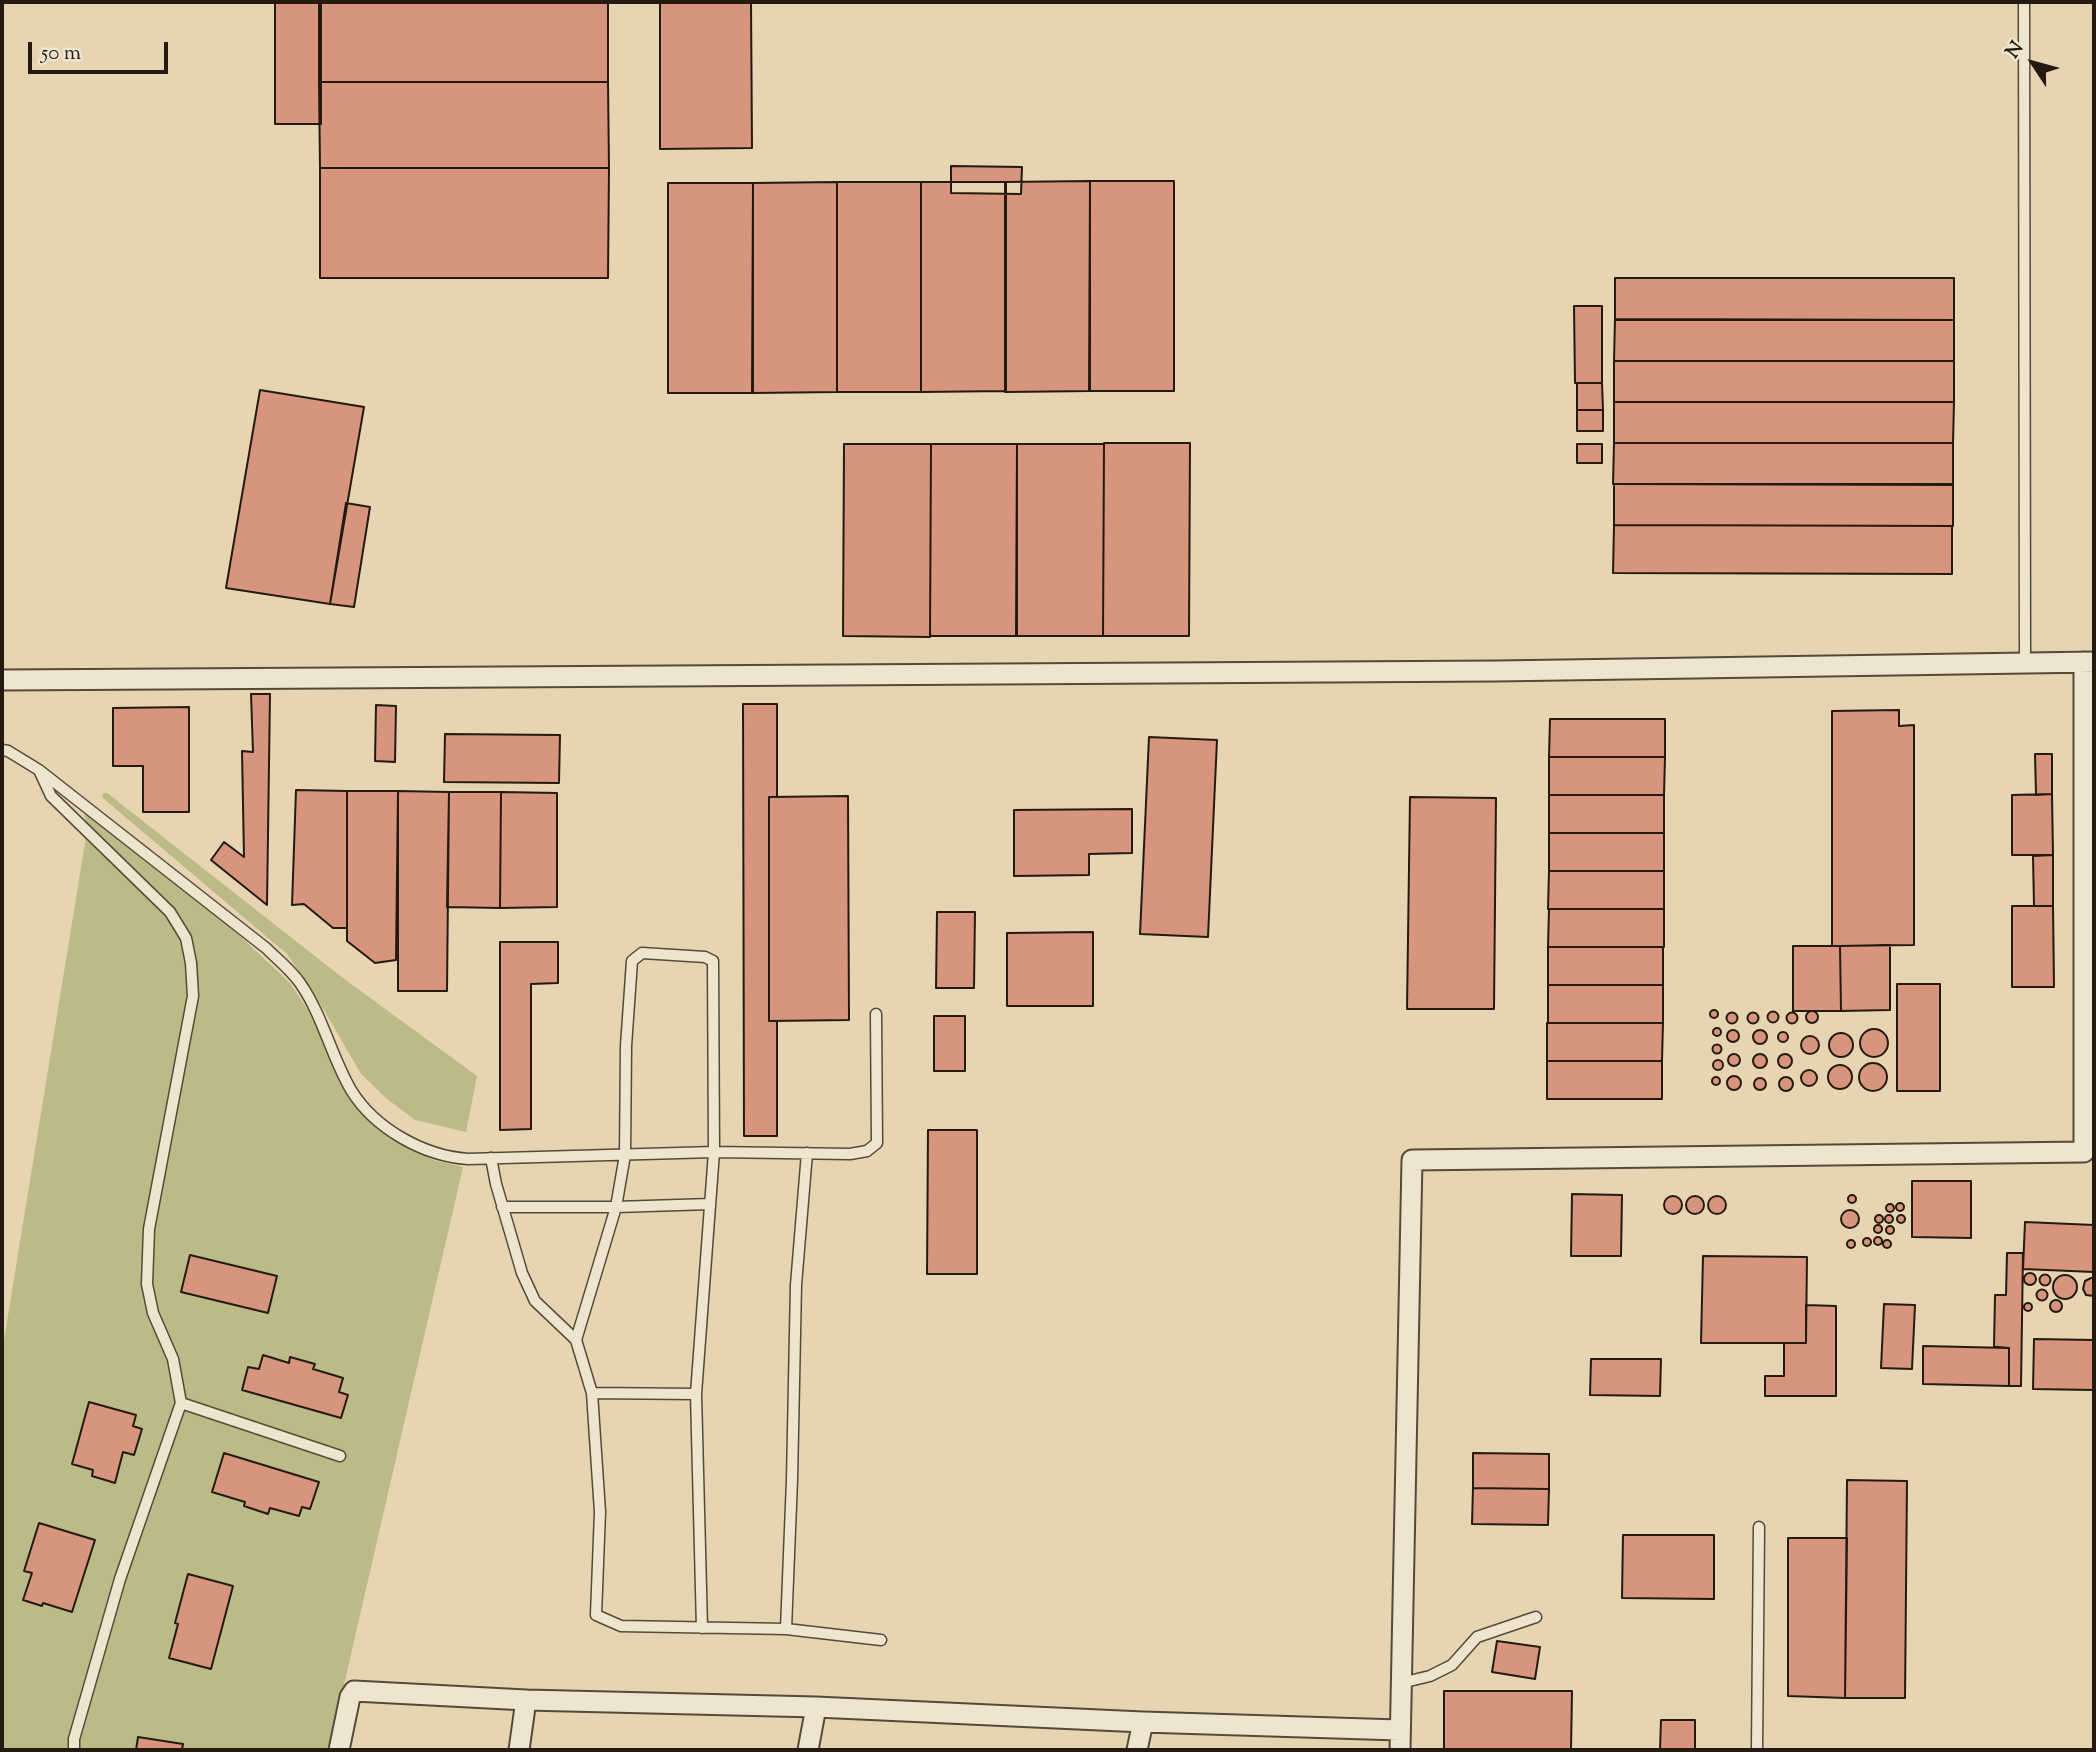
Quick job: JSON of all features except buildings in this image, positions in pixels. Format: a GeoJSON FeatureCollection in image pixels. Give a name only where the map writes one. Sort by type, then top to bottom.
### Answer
{"type":"FeatureCollection","features":[{"type":"Feature","properties":{"kind":"street"},"geometry":{"type":"LineString","coordinates":[[2,680],[1482,671],[2089,662],[2084,1152],[1412,1160],[1400,1750]]}},
{"type":"Feature","properties":{"kind":"street"},"geometry":{"type":"LineString","coordinates":[[339,1750],[350,1697],[354,1691],[526,1700],[816,1707],[1399,1730]]}},
{"type":"Feature","properties":{"kind":"street"},"geometry":{"type":"LineString","coordinates":[[519,1750],[526,1700]]}},
{"type":"Feature","properties":{"kind":"street"},"geometry":{"type":"LineString","coordinates":[[808,1750],[816,1707]]}},
{"type":"Feature","properties":{"kind":"street"},"geometry":{"type":"LineString","coordinates":[[1138,1750],[1143,1722]]}},
{"type":"Feature","properties":{"kind":"lane"},"geometry":{"type":"LineString","coordinates":[[2024,2],[2025,663]]}},
{"type":"Feature","properties":{"kind":"lane"},"geometry":{"type":"LineString","coordinates":[[2,750],[39,770],[266,948],[299,983],[318,1017],[351,1090],[363,1106],[408,1142],[436,1154],[454,1158],[491,1158],[714,1152],[850,1154],[867,1151],[877,1143],[876,1014]]}},
{"type":"Feature","properties":{"kind":"lane"},"geometry":{"type":"LineString","coordinates":[[39,770],[51,796],[170,912],[186,938],[193,996],[149,1229],[147,1284],[153,1312],[173,1359],[181,1403],[120,1579],[74,1739],[74,1750]]}},
{"type":"Feature","properties":{"kind":"lane"},"geometry":{"type":"LineString","coordinates":[[576,1340],[616,1207],[625,1155],[626,1046],[632,961],[642,953],[705,957],[713,961],[714,1152],[696,1394],[702,1628]]}},
{"type":"Feature","properties":{"kind":"lane"},"geometry":{"type":"LineString","coordinates":[[786,1629],[796,1285],[807,1153]]}},
{"type":"Feature","properties":{"kind":"lane"},"geometry":{"type":"LineString","coordinates":[[491,1158],[502,1207],[522,1273],[535,1301],[576,1340],[592,1393],[600,1513],[596,1615],[621,1626],[786,1629],[881,1640]]}},
{"type":"Feature","properties":{"kind":"lane"},"geometry":{"type":"LineString","coordinates":[[502,1207],[710,1204]]}},
{"type":"Feature","properties":{"kind":"lane"},"geometry":{"type":"LineString","coordinates":[[592,1393],[696,1394]]}},
{"type":"Feature","properties":{"kind":"lane"},"geometry":{"type":"LineString","coordinates":[[181,1403],[340,1456]]}},
{"type":"Feature","properties":{"kind":"lane"},"geometry":{"type":"LineString","coordinates":[[1758,1750],[1759,1527]]}},
{"type":"Feature","properties":{"kind":"lane"},"geometry":{"type":"LineString","coordinates":[[1400,1683],[1430,1676],[1452,1665],[1477,1637],[1536,1617]]}},
{"type":"Feature","properties":{"kind":"shaded area"},"geometry":{"type":"Polygon","coordinates":[[[104,793],[343,978],[477,1076],[466,1132],[415,1120],[387,1099],[361,1074],[314,993],[287,954],[104,799],[104,793]]]}},
{"type":"Feature","properties":{"kind":"shaded area"},"geometry":{"type":"Polygon","coordinates":[[[83,804],[240,936],[290,983],[309,1012],[342,1081],[401,1142],[433,1160],[463,1167],[329,1750],[2,1750],[2,1352],[87,831],[83,804]]]}}]}
